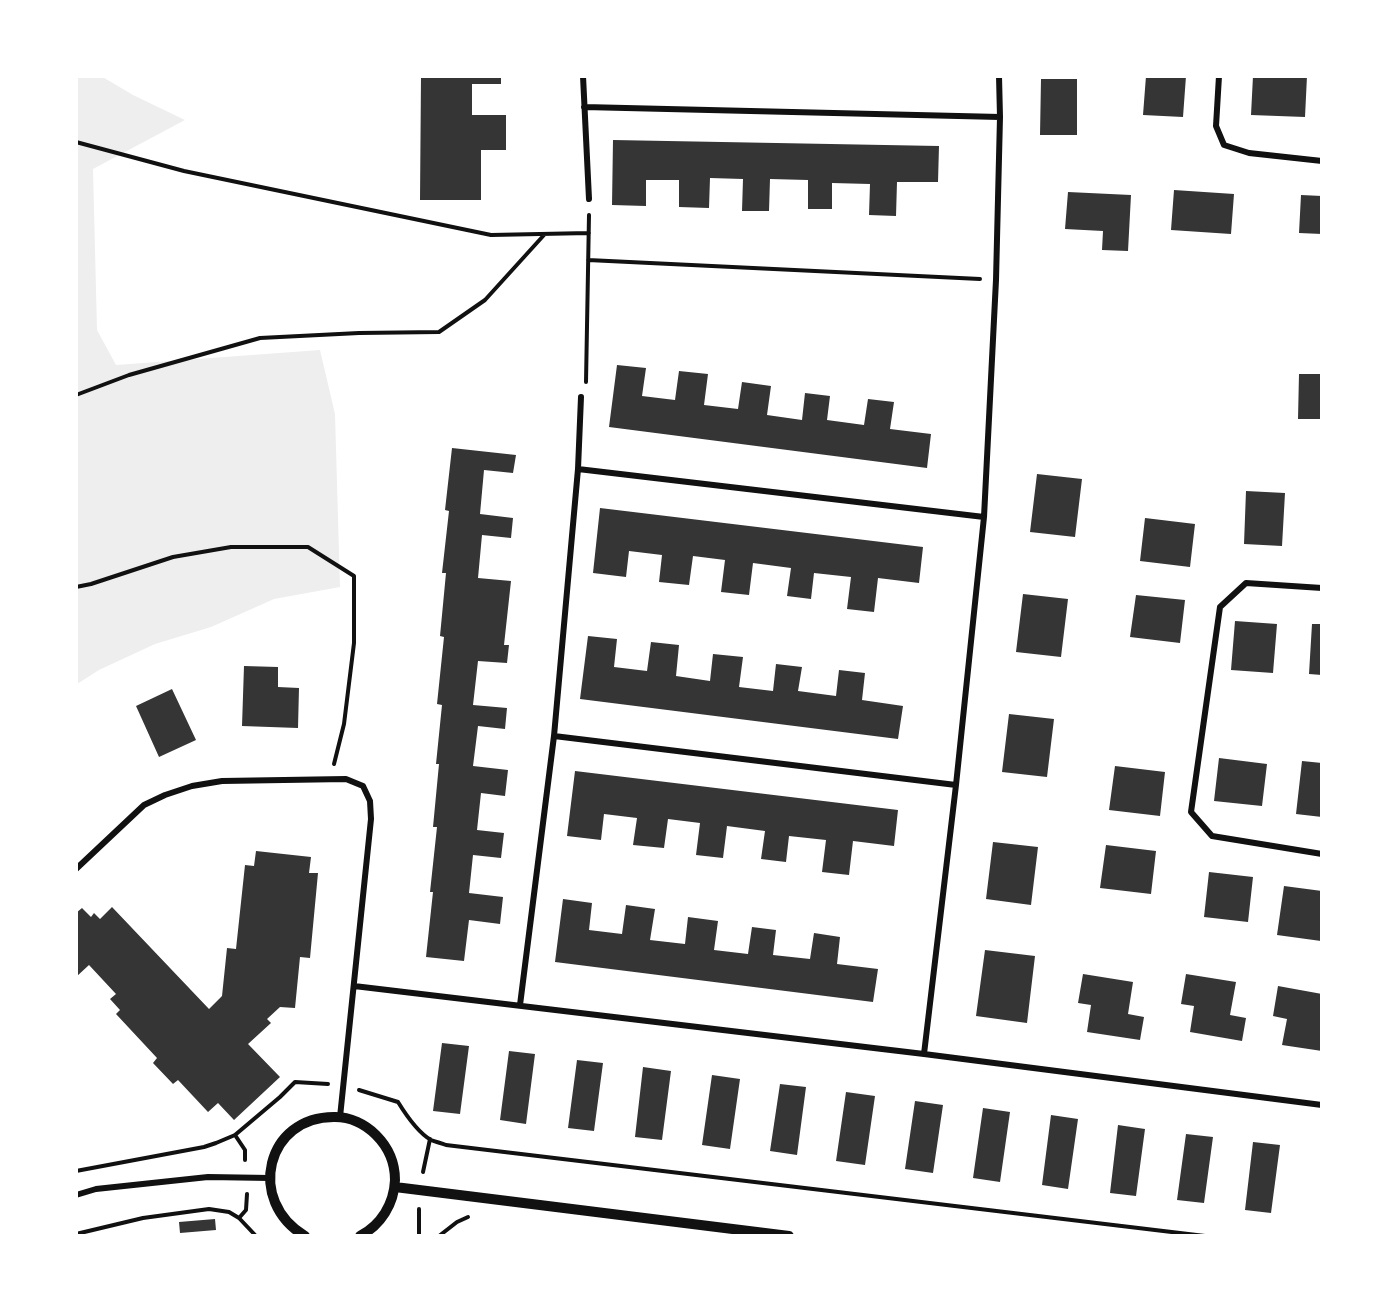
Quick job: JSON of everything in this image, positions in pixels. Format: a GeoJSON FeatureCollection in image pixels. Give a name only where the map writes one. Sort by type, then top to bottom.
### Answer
{"type":"FeatureCollection","features":[{"type":"Feature","properties":{"kind":"street"},"geometry":{"type":"LineString","coordinates":[[582,76],[589,199]]}},
{"type":"Feature","properties":{"kind":"street"},"geometry":{"type":"LineString","coordinates":[[924,1054],[956,785],[984,517],[996,280],[999,76]]}},
{"type":"Feature","properties":{"kind":"street"},"geometry":{"type":"LineString","coordinates":[[1219,76],[1216,126],[1224,145],[1249,153],[1322,161]]}},
{"type":"Feature","properties":{"kind":"street"},"geometry":{"type":"LineString","coordinates":[[584,107],[1000,117]]}},
{"type":"Feature","properties":{"kind":"street"},"geometry":{"type":"LineString","coordinates":[[520,1005],[554,736],[578,469],[582,397]]}},
{"type":"Feature","properties":{"kind":"street"},"geometry":{"type":"LineString","coordinates":[[578,469],[984,517]]}},
{"type":"Feature","properties":{"kind":"street"},"geometry":{"type":"LineString","coordinates":[[1322,588],[1246,583],[1220,608],[1191,812],[1212,836],[1322,854]]}},
{"type":"Feature","properties":{"kind":"street"},"geometry":{"type":"LineString","coordinates":[[554,736],[956,785]]}},
{"type":"Feature","properties":{"kind":"street"},"geometry":{"type":"LineString","coordinates":[[76,868],[144,804],[192,786],[222,781],[330,779],[346,779],[363,786],[370,801],[371,819],[340,1117]]}},
{"type":"Feature","properties":{"kind":"street"},"geometry":{"type":"LineString","coordinates":[[354,986],[924,1054],[1322,1105]]}},
{"type":"Feature","properties":{"kind":"street"},"geometry":{"type":"LineString","coordinates":[[305,1236],[295,1230],[279,1212],[272,1196],[270,1178],[272,1165],[282,1141],[292,1132],[314,1119],[327,1117],[340,1117],[363,1125],[382,1141],[393,1162],[395,1174],[392,1198],[381,1219],[360,1236]]}},
{"type":"Feature","properties":{"kind":"street"},"geometry":{"type":"LineString","coordinates":[[76,1195],[96,1189],[208,1177],[270,1178]]}},
{"type":"Feature","properties":{"kind":"street"},"geometry":{"type":"LineString","coordinates":[[394,1187],[789,1236]]}},
{"type":"Feature","properties":{"kind":"path"},"geometry":{"type":"LineString","coordinates":[[76,142],[184,171],[491,235],[589,233]]}},
{"type":"Feature","properties":{"kind":"path"},"geometry":{"type":"LineString","coordinates":[[582,397],[586,383],[589,199]]}},
{"type":"Feature","properties":{"kind":"path"},"geometry":{"type":"LineString","coordinates":[[76,395],[129,375],[260,338],[439,332],[485,300],[545,234]]}},
{"type":"Feature","properties":{"kind":"path"},"geometry":{"type":"LineString","coordinates":[[588,260],[996,280]]}},
{"type":"Feature","properties":{"kind":"path"},"geometry":{"type":"LineString","coordinates":[[76,587],[173,556],[231,547],[308,546],[354,576],[354,643],[344,724],[330,779]]}},
{"type":"Feature","properties":{"kind":"path"},"geometry":{"type":"LineString","coordinates":[[76,1171],[216,1143],[235,1135],[295,1082],[343,1086],[398,1102],[424,1134],[430,1139],[446,1144],[1205,1236]]}},
{"type":"Feature","properties":{"kind":"path"},"geometry":{"type":"LineString","coordinates":[[76,1234],[144,1218],[210,1209],[229,1212],[239,1218],[256,1236]]}},
{"type":"Feature","properties":{"kind":"shaded area"},"geometry":{"type":"Polygon","coordinates":[[[101,76],[133,95],[185,120],[93,169],[97,330],[116,365],[320,350],[335,414],[340,587],[274,599],[211,627],[155,644],[99,670],[77,684],[76,77],[101,76]]]}},
{"type":"Feature","properties":{"kind":"building"},"geometry":{"type":"Polygon","coordinates":[[[421,76],[501,76],[501,84],[472,84],[472,115],[506,115],[506,150],[481,150],[481,200],[420,200],[421,76]]]}},
{"type":"Feature","properties":{"kind":"building"},"geometry":{"type":"Polygon","coordinates":[[[1146,76],[1186,76],[1183,117],[1143,115],[1146,76]]]}},
{"type":"Feature","properties":{"kind":"building"},"geometry":{"type":"Polygon","coordinates":[[[1253,76],[1307,76],[1305,117],[1251,115],[1253,76]]]}},
{"type":"Feature","properties":{"kind":"building"},"geometry":{"type":"Polygon","coordinates":[[[1041,79],[1077,79],[1077,135],[1040,135],[1041,79]]]}},
{"type":"Feature","properties":{"kind":"building"},"geometry":{"type":"Polygon","coordinates":[[[613,140],[939,146],[938,182],[897,182],[896,216],[869,215],[870,184],[832,183],[832,209],[808,209],[808,180],[770,179],[769,211],[742,211],[743,179],[710,178],[709,208],[679,207],[679,180],[646,180],[646,206],[612,205],[613,140]]]}},
{"type":"Feature","properties":{"kind":"building"},"geometry":{"type":"Polygon","coordinates":[[[1174,190],[1234,194],[1231,234],[1171,230],[1174,190]]]}},
{"type":"Feature","properties":{"kind":"building"},"geometry":{"type":"Polygon","coordinates":[[[1068,192],[1131,195],[1128,251],[1102,250],[1103,231],[1065,229],[1068,192]]]}},
{"type":"Feature","properties":{"kind":"building"},"geometry":{"type":"Polygon","coordinates":[[[1301,195],[1322,196],[1322,234],[1299,233],[1301,195]]]}},
{"type":"Feature","properties":{"kind":"building"},"geometry":{"type":"Polygon","coordinates":[[[617,365],[646,368],[642,396],[675,400],[679,371],[708,374],[704,405],[738,409],[742,382],[771,386],[767,415],[802,420],[805,393],[830,396],[827,420],[864,425],[868,399],[894,402],[890,429],[931,434],[927,468],[609,427],[617,365]]]}},
{"type":"Feature","properties":{"kind":"building"},"geometry":{"type":"Polygon","coordinates":[[[1299,374],[1322,374],[1322,419],[1298,419],[1299,374]]]}},
{"type":"Feature","properties":{"kind":"building"},"geometry":{"type":"Polygon","coordinates":[[[452,448],[516,455],[513,473],[484,470],[480,514],[513,518],[511,538],[482,535],[478,578],[511,581],[504,645],[509,645],[507,663],[478,661],[473,705],[507,708],[505,729],[478,726],[473,766],[508,770],[505,796],[481,793],[477,830],[504,833],[501,858],[473,855],[469,893],[503,897],[500,924],[469,920],[464,961],[426,957],[437,827],[433,827],[442,705],[437,704],[444,637],[440,636],[446,573],[442,573],[449,511],[445,510],[452,448]]]}},
{"type":"Feature","properties":{"kind":"building"},"geometry":{"type":"Polygon","coordinates":[[[1037,474],[1082,479],[1075,537],[1030,532],[1037,474]]]}},
{"type":"Feature","properties":{"kind":"building"},"geometry":{"type":"Polygon","coordinates":[[[1246,491],[1285,493],[1282,546],[1244,544],[1246,491]]]}},
{"type":"Feature","properties":{"kind":"building"},"geometry":{"type":"Polygon","coordinates":[[[600,508],[923,547],[919,583],[878,578],[874,612],[847,609],[851,577],[814,573],[811,599],[787,596],[791,568],[753,563],[749,595],[721,592],[725,560],[693,556],[689,585],[659,582],[662,555],[629,551],[626,577],[593,573],[600,508]]]}},
{"type":"Feature","properties":{"kind":"building"},"geometry":{"type":"Polygon","coordinates":[[[1145,518],[1195,524],[1190,567],[1140,561],[1145,518]]]}},
{"type":"Feature","properties":{"kind":"building"},"geometry":{"type":"Polygon","coordinates":[[[1023,594],[1068,599],[1061,657],[1016,652],[1023,594]]]}},
{"type":"Feature","properties":{"kind":"building"},"geometry":{"type":"Polygon","coordinates":[[[1136,595],[1185,600],[1180,643],[1130,637],[1136,595]]]}},
{"type":"Feature","properties":{"kind":"building"},"geometry":{"type":"Polygon","coordinates":[[[1235,621],[1277,624],[1273,673],[1231,670],[1235,621]]]}},
{"type":"Feature","properties":{"kind":"building"},"geometry":{"type":"Polygon","coordinates":[[[1312,624],[1322,624],[1322,675],[1309,674],[1312,624]]]}},
{"type":"Feature","properties":{"kind":"building"},"geometry":{"type":"Polygon","coordinates":[[[588,636],[617,639],[614,667],[647,671],[651,642],[679,645],[676,676],[710,681],[713,654],[743,657],[739,687],[773,691],[776,664],[802,667],[798,691],[836,696],[839,670],[865,673],[862,700],[903,706],[898,739],[580,699],[588,636]]]}},
{"type":"Feature","properties":{"kind":"building"},"geometry":{"type":"Polygon","coordinates":[[[244,666],[278,667],[278,687],[299,688],[298,728],[242,726],[244,666]]]}},
{"type":"Feature","properties":{"kind":"building"},"geometry":{"type":"Polygon","coordinates":[[[172,689],[196,740],[159,757],[136,706],[172,689]]]}},
{"type":"Feature","properties":{"kind":"building"},"geometry":{"type":"Polygon","coordinates":[[[1009,714],[1054,719],[1047,777],[1002,772],[1009,714]]]}},
{"type":"Feature","properties":{"kind":"building"},"geometry":{"type":"Polygon","coordinates":[[[1219,758],[1267,764],[1262,806],[1214,801],[1219,758]]]}},
{"type":"Feature","properties":{"kind":"building"},"geometry":{"type":"Polygon","coordinates":[[[1302,761],[1322,763],[1322,817],[1296,814],[1302,761]]]}},
{"type":"Feature","properties":{"kind":"building"},"geometry":{"type":"Polygon","coordinates":[[[1115,766],[1165,772],[1160,816],[1109,810],[1115,766]]]}},
{"type":"Feature","properties":{"kind":"building"},"geometry":{"type":"Polygon","coordinates":[[[575,771],[898,810],[894,846],[853,841],[849,875],[822,872],[826,840],[789,836],[786,862],[761,859],[765,831],[727,826],[723,858],[696,855],[700,823],[668,819],[664,848],[633,845],[637,818],[604,814],[601,840],[567,836],[575,771]]]}},
{"type":"Feature","properties":{"kind":"building"},"geometry":{"type":"Polygon","coordinates":[[[993,842],[1038,847],[1031,905],[986,899],[993,842]]]}},
{"type":"Feature","properties":{"kind":"building"},"geometry":{"type":"Polygon","coordinates":[[[1106,845],[1156,851],[1151,894],[1100,888],[1106,845]]]}},
{"type":"Feature","properties":{"kind":"building"},"geometry":{"type":"Polygon","coordinates":[[[256,851],[311,857],[309,873],[318,873],[310,958],[300,957],[295,1008],[280,1007],[267,1019],[271,1023],[248,1044],[280,1077],[234,1120],[218,1103],[208,1112],[178,1080],[173,1084],[153,1063],[157,1058],[116,1014],[120,1010],[110,999],[116,994],[89,965],[76,977],[76,913],[82,908],[91,917],[94,913],[100,919],[112,907],[209,1009],[222,996],[227,948],[236,949],[245,865],[254,866],[256,851]]]}},
{"type":"Feature","properties":{"kind":"building"},"geometry":{"type":"Polygon","coordinates":[[[1209,872],[1253,877],[1248,922],[1204,917],[1209,872]]]}},
{"type":"Feature","properties":{"kind":"building"},"geometry":{"type":"Polygon","coordinates":[[[1284,886],[1322,891],[1321,941],[1277,935],[1284,886]]]}},
{"type":"Feature","properties":{"kind":"building"},"geometry":{"type":"Polygon","coordinates":[[[563,899],[592,903],[589,930],[622,934],[626,905],[655,909],[650,940],[685,944],[688,917],[718,921],[714,950],[748,954],[752,927],[776,930],[773,955],[810,959],[814,933],[840,937],[837,964],[878,969],[873,1002],[555,962],[563,899]]]}},
{"type":"Feature","properties":{"kind":"building"},"geometry":{"type":"Polygon","coordinates":[[[985,950],[1035,956],[1027,1023],[976,1016],[985,950]]]}},
{"type":"Feature","properties":{"kind":"building"},"geometry":{"type":"Polygon","coordinates":[[[1083,974],[1133,982],[1128,1014],[1144,1017],[1140,1040],[1087,1032],[1091,1005],[1078,1003],[1083,974]]]}},
{"type":"Feature","properties":{"kind":"building"},"geometry":{"type":"Polygon","coordinates":[[[1186,974],[1236,982],[1230,1015],[1246,1018],[1242,1041],[1190,1032],[1194,1006],[1181,1004],[1186,974]]]}},
{"type":"Feature","properties":{"kind":"building"},"geometry":{"type":"Polygon","coordinates":[[[1278,986],[1322,994],[1322,1051],[1282,1045],[1287,1019],[1273,1016],[1278,986]]]}},
{"type":"Feature","properties":{"kind":"building"},"geometry":{"type":"Polygon","coordinates":[[[442,1043],[469,1046],[460,1114],[433,1111],[442,1043]]]}},
{"type":"Feature","properties":{"kind":"building"},"geometry":{"type":"Polygon","coordinates":[[[509,1051],[535,1054],[526,1124],[500,1120],[509,1051]]]}},
{"type":"Feature","properties":{"kind":"building"},"geometry":{"type":"Polygon","coordinates":[[[577,1060],[603,1063],[594,1131],[568,1128],[577,1060]]]}},
{"type":"Feature","properties":{"kind":"building"},"geometry":{"type":"Polygon","coordinates":[[[643,1067],[671,1071],[662,1140],[635,1137],[643,1067]]]}},
{"type":"Feature","properties":{"kind":"building"},"geometry":{"type":"Polygon","coordinates":[[[712,1075],[740,1079],[730,1149],[702,1145],[712,1075]]]}},
{"type":"Feature","properties":{"kind":"building"},"geometry":{"type":"Polygon","coordinates":[[[780,1084],[806,1087],[797,1155],[770,1151],[780,1084]]]}},
{"type":"Feature","properties":{"kind":"building"},"geometry":{"type":"Polygon","coordinates":[[[846,1092],[875,1096],[865,1165],[836,1161],[846,1092]]]}},
{"type":"Feature","properties":{"kind":"building"},"geometry":{"type":"Polygon","coordinates":[[[915,1101],[943,1105],[933,1173],[905,1169],[915,1101]]]}},
{"type":"Feature","properties":{"kind":"building"},"geometry":{"type":"Polygon","coordinates":[[[983,1108],[1010,1112],[1000,1182],[973,1178],[983,1108]]]}},
{"type":"Feature","properties":{"kind":"building"},"geometry":{"type":"Polygon","coordinates":[[[1051,1115],[1078,1119],[1068,1189],[1042,1185],[1051,1115]]]}},
{"type":"Feature","properties":{"kind":"building"},"geometry":{"type":"Polygon","coordinates":[[[1118,1125],[1145,1129],[1136,1196],[1110,1193],[1118,1125]]]}},
{"type":"Feature","properties":{"kind":"building"},"geometry":{"type":"Polygon","coordinates":[[[1186,1134],[1213,1137],[1204,1203],[1177,1200],[1186,1134]]]}},
{"type":"Feature","properties":{"kind":"building"},"geometry":{"type":"Polygon","coordinates":[[[1253,1142],[1280,1145],[1271,1213],[1245,1210],[1253,1142]]]}},
{"type":"Feature","properties":{"kind":"building"},"geometry":{"type":"Polygon","coordinates":[[[215,1219],[216,1230],[180,1233],[179,1222],[215,1219]]]}}]}
